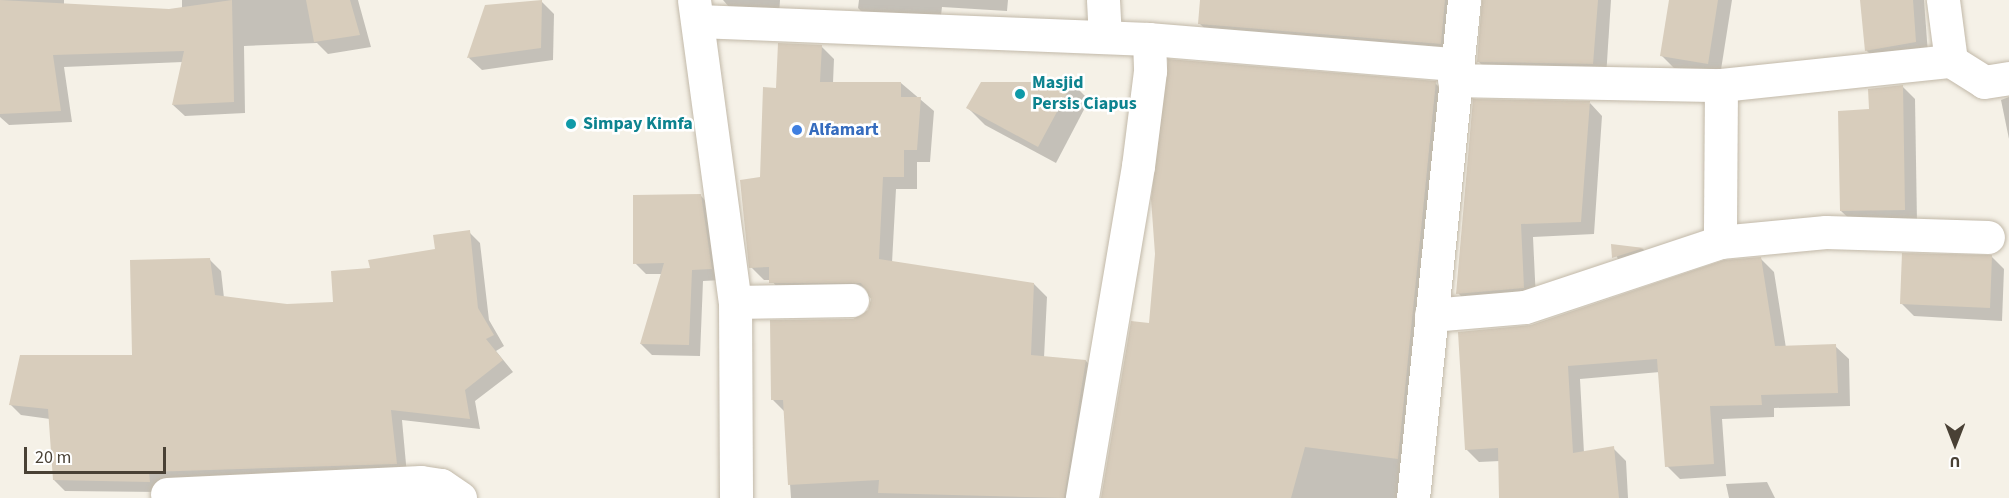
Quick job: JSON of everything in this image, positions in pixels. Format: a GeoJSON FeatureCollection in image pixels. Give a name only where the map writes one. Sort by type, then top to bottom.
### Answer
{"type":"FeatureCollection","features":[{"type":"Feature","properties":{"kind":"street"},"geometry":{"type":"LineString","coordinates":[[1103,0],[1105,36]]}},
{"type":"Feature","properties":{"kind":"street"},"geometry":{"type":"LineString","coordinates":[[1413,498],[1464,0]]}},
{"type":"Feature","properties":{"kind":"street"},"geometry":{"type":"LineString","coordinates":[[1943,0],[1951,61]]}},
{"type":"Feature","properties":{"kind":"street"},"geometry":{"type":"LineString","coordinates":[[736,498],[735,302],[696,10],[913,33],[1105,36],[1149,39],[1455,72],[1721,85],[1951,61],[1984,82],[2009,78]]}},
{"type":"Feature","properties":{"kind":"street"},"geometry":{"type":"LineString","coordinates":[[1082,498],[1138,166],[1150,71],[1149,39]]}},
{"type":"Feature","properties":{"kind":"street"},"geometry":{"type":"LineString","coordinates":[[1720,242],[1721,85]]}},
{"type":"Feature","properties":{"kind":"street"},"geometry":{"type":"LineString","coordinates":[[1431,315],[1525,307],[1720,242],[1826,232],[1988,237]]}},
{"type":"Feature","properties":{"kind":"street"},"geometry":{"type":"LineString","coordinates":[[735,302],[852,300]]}},
{"type":"Feature","properties":{"kind":"street"},"geometry":{"type":"LineString","coordinates":[[167,494],[421,482],[441,485],[460,498]]}},
{"type":"Feature","properties":{"kind":"building"},"geometry":{"type":"Polygon","coordinates":[[[0,0],[169,9],[232,0],[234,102],[172,105],[184,51],[53,55],[61,111],[0,114],[0,0]]]}},
{"type":"Feature","properties":{"kind":"building"},"geometry":{"type":"Polygon","coordinates":[[[306,0],[350,0],[360,35],[314,42],[306,0]]]}},
{"type":"Feature","properties":{"kind":"building"},"geometry":{"type":"Polygon","coordinates":[[[542,0],[541,48],[467,58],[485,5],[542,0]]]}},
{"type":"Feature","properties":{"kind":"building"},"geometry":{"type":"Polygon","coordinates":[[[1200,0],[1445,0],[1441,44],[1198,24],[1200,0]]]}},
{"type":"Feature","properties":{"kind":"building"},"geometry":{"type":"Polygon","coordinates":[[[1482,0],[1598,0],[1593,64],[1477,62],[1482,0]]]}},
{"type":"Feature","properties":{"kind":"building"},"geometry":{"type":"Polygon","coordinates":[[[1669,0],[1718,0],[1708,64],[1660,56],[1669,0]]]}},
{"type":"Feature","properties":{"kind":"building"},"geometry":{"type":"Polygon","coordinates":[[[1860,0],[1913,0],[1916,42],[1865,51],[1860,0]]]}},
{"type":"Feature","properties":{"kind":"building"},"geometry":{"type":"Polygon","coordinates":[[[778,43],[822,45],[820,82],[901,82],[901,97],[921,97],[917,150],[904,150],[904,177],[883,177],[879,259],[1034,283],[1031,355],[1086,360],[1064,498],[878,493],[879,480],[788,485],[783,400],[771,400],[770,320],[853,319],[868,310],[871,299],[861,283],[769,283],[769,267],[749,268],[740,180],[760,177],[763,87],[776,88],[778,43]]]}},
{"type":"Feature","properties":{"kind":"building"},"geometry":{"type":"Polygon","coordinates":[[[1168,59],[1436,81],[1398,459],[1305,447],[1291,498],[1101,498],[1131,321],[1149,323],[1155,254],[1151,199],[1168,59]]]}},
{"type":"Feature","properties":{"kind":"building","name":"Masjid Persis Ciapus"},"geometry":{"type":"Polygon","coordinates":[[[981,82],[1073,82],[1038,147],[966,108],[981,82]]]}},
{"type":"Feature","properties":{"kind":"building"},"geometry":{"type":"Polygon","coordinates":[[[1903,85],[1905,210],[1840,211],[1838,111],[1869,109],[1868,89],[1903,85]]]}},
{"type":"Feature","properties":{"kind":"building"},"geometry":{"type":"Polygon","coordinates":[[[1473,99],[1590,101],[1581,222],[1521,224],[1524,288],[1456,294],[1473,99]]]}},
{"type":"Feature","properties":{"kind":"building"},"geometry":{"type":"Polygon","coordinates":[[[701,194],[712,269],[692,270],[689,345],[640,344],[664,263],[633,264],[633,195],[701,194]]]}},
{"type":"Feature","properties":{"kind":"building"},"geometry":{"type":"Polygon","coordinates":[[[470,230],[478,308],[494,335],[486,339],[503,360],[465,390],[470,419],[391,410],[397,464],[149,472],[150,482],[53,480],[48,409],[9,405],[20,355],[132,355],[130,260],[210,258],[215,295],[287,304],[333,302],[331,271],[370,268],[368,260],[435,249],[433,235],[470,230]]]}},
{"type":"Feature","properties":{"kind":"building"},"geometry":{"type":"Polygon","coordinates":[[[1611,244],[1644,248],[1612,258],[1611,244]]]}},
{"type":"Feature","properties":{"kind":"building"},"geometry":{"type":"Polygon","coordinates":[[[1902,253],[1992,255],[1990,308],[1900,304],[1902,253]]]}},
{"type":"Feature","properties":{"kind":"building"},"geometry":{"type":"Polygon","coordinates":[[[1761,257],[1775,346],[1836,344],[1838,393],[1761,395],[1762,405],[1710,406],[1714,464],[1665,467],[1657,359],[1568,366],[1573,453],[1614,446],[1619,498],[1499,498],[1498,448],[1465,450],[1458,332],[1531,325],[1724,260],[1761,257]]]}},
{"type":"Feature","properties":{"kind":"place","name":"Masjid Persis Ciapus"},"geometry":{"type":"Point","coordinates":[1020,94]}},
{"type":"Feature","properties":{"kind":"place","name":"Simpay Kimfa"},"geometry":{"type":"Point","coordinates":[571,124]}},
{"type":"Feature","properties":{"kind":"place","name":"Alfamart"},"geometry":{"type":"Point","coordinates":[797,130]}}]}
